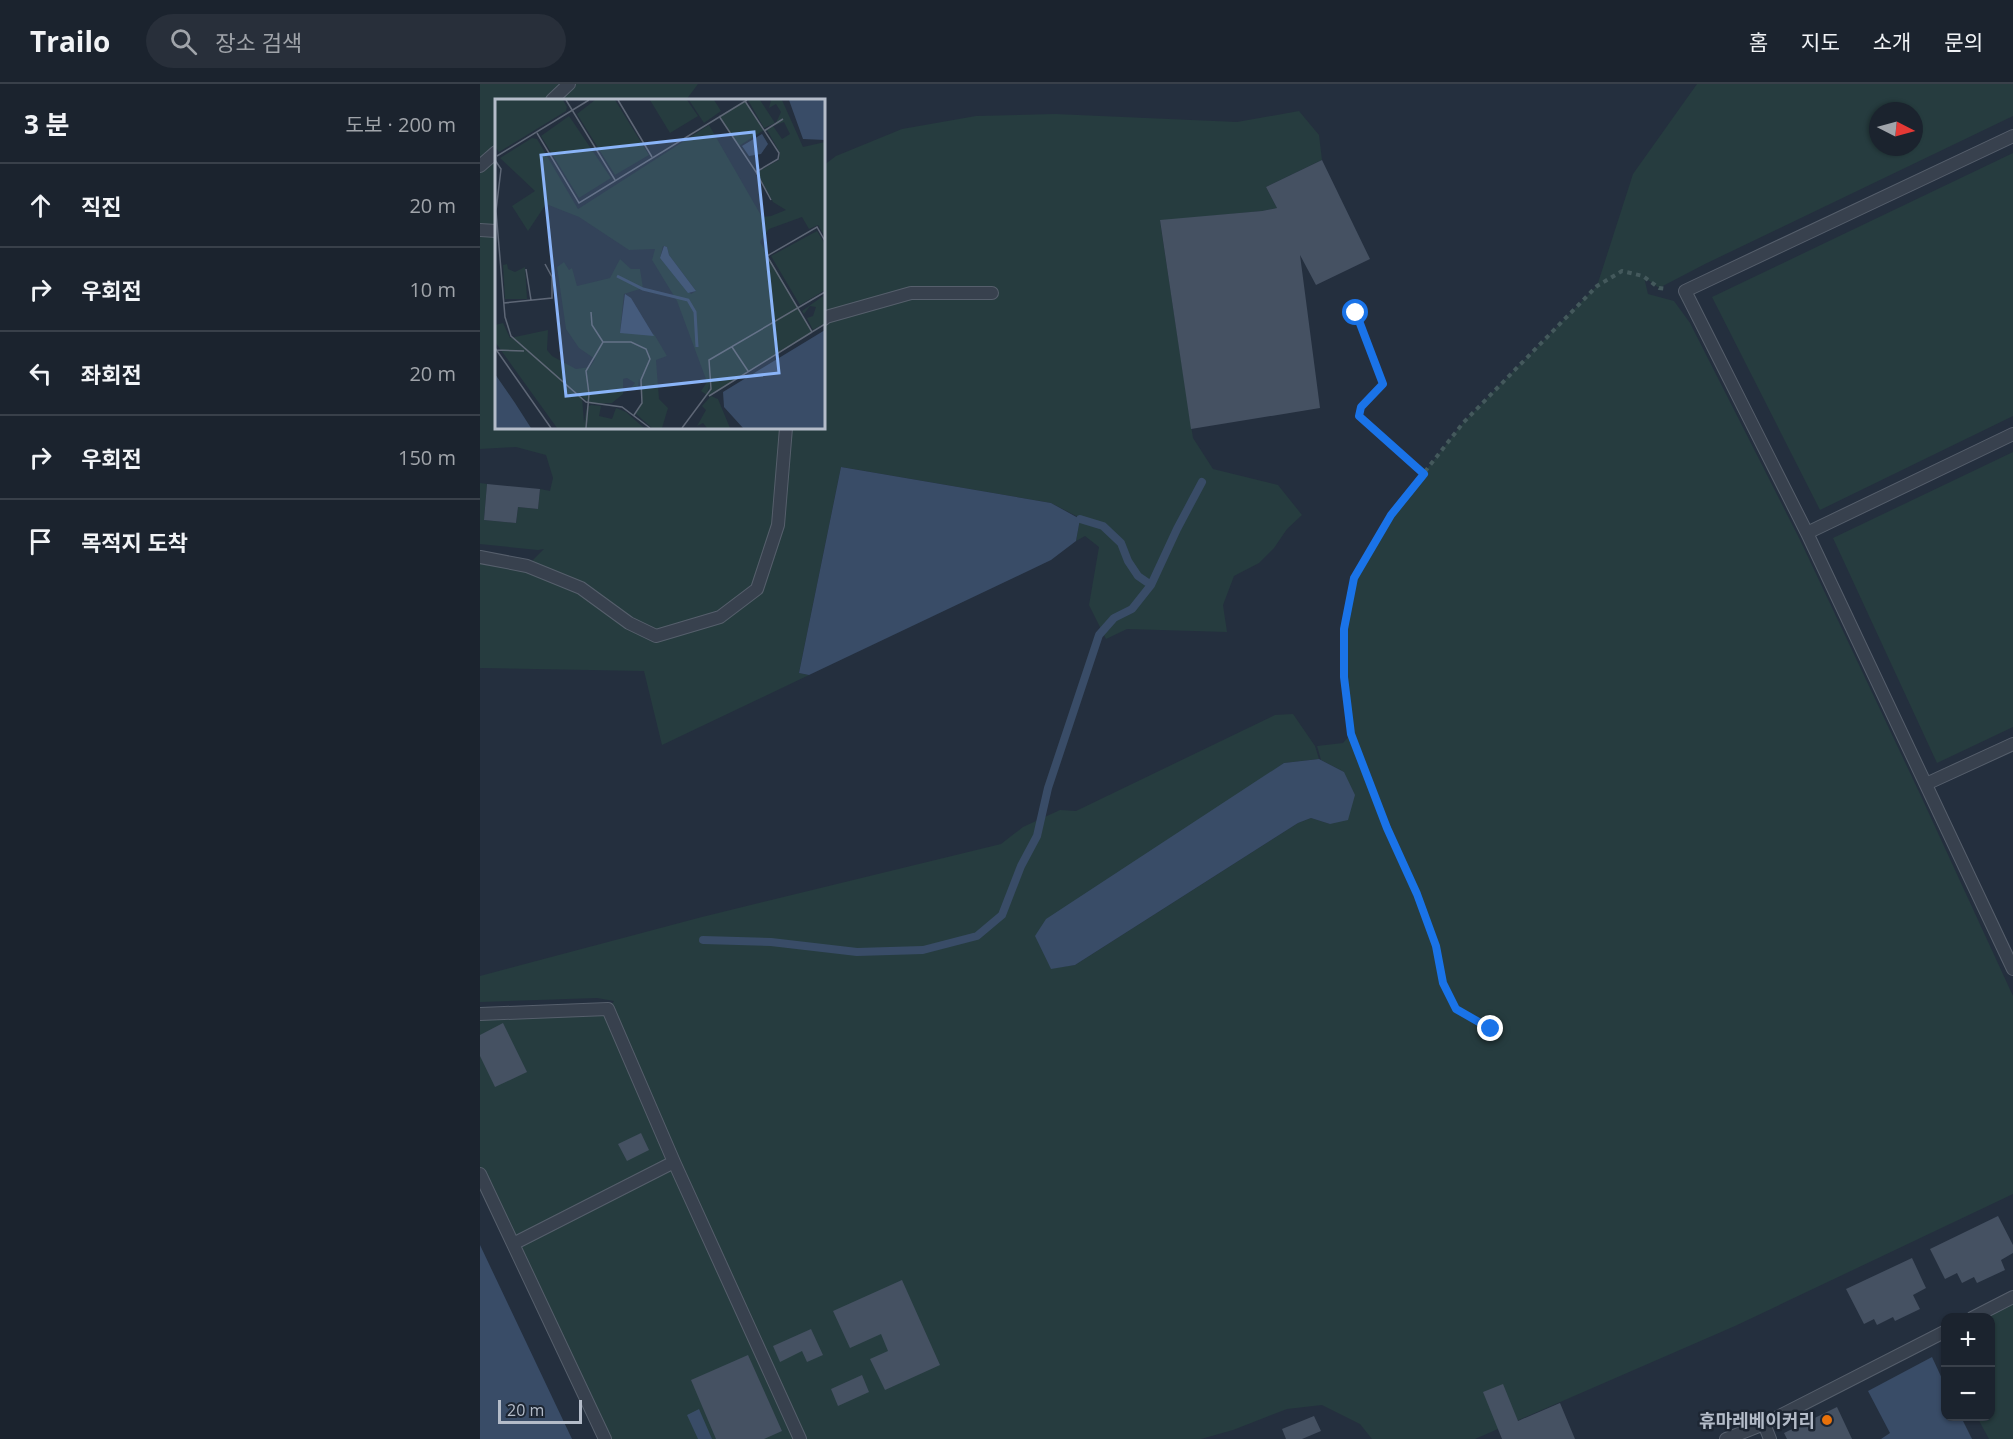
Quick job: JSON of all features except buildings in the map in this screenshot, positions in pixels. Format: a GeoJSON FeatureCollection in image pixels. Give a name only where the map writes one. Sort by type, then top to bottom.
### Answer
{"type":"FeatureCollection","features":[{"type":"Feature","properties":{"kind":"lane"},"geometry":{"type":"LineString","coordinates":[[553,99],[568,84]]}},
{"type":"Feature","properties":{"kind":"lane"},"geometry":{"type":"LineString","coordinates":[[2013,136],[1685,291],[1808,533],[2013,969]]}},
{"type":"Feature","properties":{"kind":"lane"},"geometry":{"type":"LineString","coordinates":[[480,166],[495,153]]}},
{"type":"Feature","properties":{"kind":"lane"},"geometry":{"type":"LineString","coordinates":[[480,230],[495,231]]}},
{"type":"Feature","properties":{"kind":"lane"},"geometry":{"type":"LineString","coordinates":[[825,318],[911,293],[992,293]]}},
{"type":"Feature","properties":{"kind":"lane"},"geometry":{"type":"LineString","coordinates":[[480,557],[527,566],[581,588],[629,623],[656,636],[720,617],[757,589],[778,525],[786,429]]}},
{"type":"Feature","properties":{"kind":"lane"},"geometry":{"type":"LineString","coordinates":[[1808,533],[2013,434]]}},
{"type":"Feature","properties":{"kind":"lane"},"geometry":{"type":"LineString","coordinates":[[1926,784],[2013,744]]}},
{"type":"Feature","properties":{"kind":"lane"},"geometry":{"type":"LineString","coordinates":[[480,1014],[608,1009],[674,1162],[800,1439]]}},
{"type":"Feature","properties":{"kind":"lane"},"geometry":{"type":"LineString","coordinates":[[513,1244],[674,1162]]}},
{"type":"Feature","properties":{"kind":"lane"},"geometry":{"type":"LineString","coordinates":[[480,1174],[605,1439]]}},
{"type":"Feature","properties":{"kind":"lane"},"geometry":{"type":"LineString","coordinates":[[1980,1313],[2013,1297]]}},
{"type":"Feature","properties":{"kind":"lane"},"geometry":{"type":"LineString","coordinates":[[1726,1439],[1764,1424],[1941,1334]]}},
{"type":"Feature","properties":{"kind":"lane"},"geometry":{"type":"LineString","coordinates":[[1764,1424],[1770,1439]]}},
{"type":"Feature","properties":{"kind":"path"},"geometry":{"type":"LineString","coordinates":[[1491,1029],[1456,1009],[1443,983],[1436,946],[1417,894],[1387,828],[1351,734],[1344,677],[1344,629],[1354,578],[1391,515],[1463,423],[1597,286],[1623,271],[1643,276],[1659,288],[1685,291]]}},
{"type":"Feature","properties":{"kind":"path"},"geometry":{"type":"LineString","coordinates":[[1356,313],[1383,384],[1361,407],[1359,416],[1424,474]]}},
{"type":"Feature","properties":{"kind":"green space"},"geometry":{"type":"Polygon","coordinates":[[[480,84],[698,84],[687,99],[495,99],[495,429],[825,429],[825,164],[836,156],[902,129],[976,116],[1055,114],[1237,122],[1299,111],[1319,135],[1322,160],[1266,187],[1277,208],[1160,221],[1193,438],[1213,469],[1278,485],[1302,515],[1287,529],[1274,548],[1259,563],[1234,576],[1223,605],[1227,632],[1127,629],[1106,639],[1089,605],[1099,547],[1085,536],[1076,541],[1080,518],[1051,503],[841,467],[799,673],[809,675],[662,745],[644,671],[480,668],[480,557],[527,566],[544,549],[480,544],[480,483],[487,484],[484,520],[516,523],[518,507],[538,509],[540,489],[550,491],[553,478],[546,455],[516,447],[480,449],[480,84]]]}},
{"type":"Feature","properties":{"kind":"green space"},"geometry":{"type":"Polygon","coordinates":[[[1697,84],[2013,84],[2013,116],[1659,288],[1644,277],[1648,294],[1674,301],[1690,323],[1800,540],[2013,996],[2013,1194],[1735,1326],[1475,1439],[1372,1439],[1360,1424],[1322,1405],[1287,1409],[1233,1430],[1201,1439],[605,1439],[480,1174],[480,1014],[608,1009],[614,1001],[597,998],[480,1002],[480,976],[702,917],[1001,844],[1023,827],[1060,810],[1076,811],[1275,715],[1293,714],[1315,746],[1319,759],[1284,763],[1036,936],[1051,968],[1075,965],[1298,823],[1311,818],[1330,824],[1344,772],[1321,760],[1317,746],[1343,743],[1351,734],[1344,677],[1344,629],[1354,578],[1391,515],[1463,423],[1597,286],[1633,174],[1697,84]]]}},
{"type":"Feature","properties":{"kind":"green space"},"geometry":{"type":"Polygon","coordinates":[[[2013,153],[2013,416],[1820,510],[1712,297],[2013,153]]]}},
{"type":"Feature","properties":{"kind":"green space"},"geometry":{"type":"Polygon","coordinates":[[[2013,452],[2013,727],[1937,763],[1833,538],[2013,452]]]}},
{"type":"Feature","properties":{"kind":"green space"},"geometry":{"type":"Polygon","coordinates":[[[2013,1297],[2013,1439],[1989,1439],[1979,1421],[1995,1421],[1995,1313],[1982,1313],[2013,1297]]]}},
{"type":"Feature","properties":{"kind":"water"},"geometry":{"type":"Polygon","coordinates":[[[841,467],[1051,503],[1080,519],[1076,541],[1051,560],[809,675],[799,673],[841,467]]]}},
{"type":"Feature","properties":{"kind":"water"},"geometry":{"type":"Polygon","coordinates":[[[1319,759],[1344,772],[1355,795],[1348,820],[1330,824],[1311,818],[1298,823],[1075,965],[1051,969],[1035,936],[1046,919],[1284,763],[1319,759]]]}},
{"type":"Feature","properties":{"kind":"water"},"geometry":{"type":"Polygon","coordinates":[[[480,1245],[572,1439],[480,1439],[480,1245]]]}},
{"type":"Feature","properties":{"kind":"water"},"geometry":{"type":"Polygon","coordinates":[[[1932,1357],[1941,1376],[1941,1421],[1963,1421],[1972,1439],[1881,1439],[1890,1433],[1868,1391],[1932,1357]]]}},
{"type":"Feature","properties":{"kind":"water"},"geometry":{"type":"Polygon","coordinates":[[[699,1409],[712,1439],[698,1439],[687,1415],[699,1409]]]}},
{"type":"Feature","properties":{"kind":"waterway"},"geometry":{"type":"LineString","coordinates":[[703,940],[771,942],[857,952],[923,950],[977,936],[1002,915],[1021,866],[1037,836],[1048,788],[1099,635],[1114,618],[1132,609],[1151,585],[1202,482]]}},
{"type":"Feature","properties":{"kind":"waterway"},"geometry":{"type":"LineString","coordinates":[[1080,519],[1103,526],[1121,543],[1128,561],[1138,576],[1151,585]]}},
{"type":"Feature","properties":{"kind":"place","name":"휴마레베이커리"},"geometry":{"type":"Point","coordinates":[1827,1420]}},
{"type":"Feature","properties":{"kind":"route"},"geometry":{"type":"LineString","coordinates":[[1356,313],[1383,384],[1361,407],[1359,416],[1424,474],[1391,515],[1354,578],[1344,629],[1344,677],[1351,734],[1387,828],[1417,894],[1436,946],[1443,983],[1456,1009],[1491,1029]]}}]}
